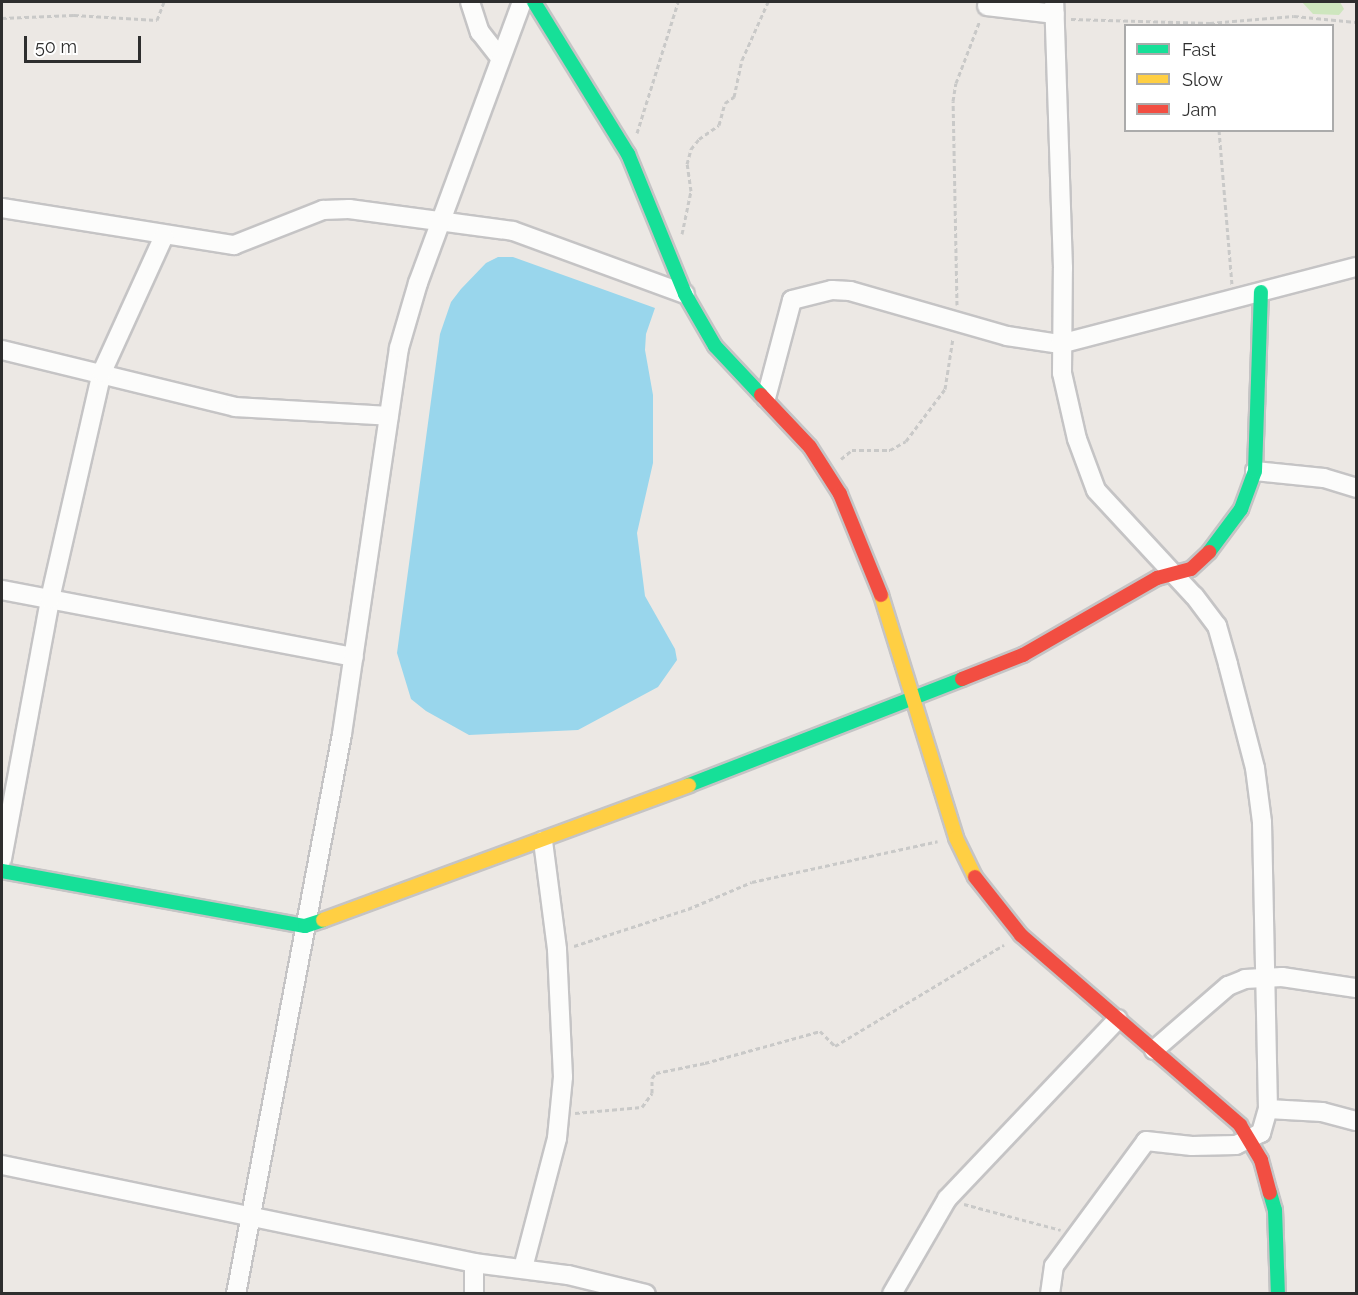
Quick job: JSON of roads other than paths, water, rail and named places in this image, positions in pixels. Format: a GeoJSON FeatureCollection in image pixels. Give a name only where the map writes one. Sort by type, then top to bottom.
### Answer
{"type":"FeatureCollection","features":[{"type":"Feature","properties":{"kind":"street"},"geometry":{"type":"LineString","coordinates":[[470,2],[480,32],[500,58]]}},
{"type":"Feature","properties":{"kind":"street"},"geometry":{"type":"LineString","coordinates":[[236,1293],[354,657],[388,416],[408,317],[522,2]]}},
{"type":"Feature","properties":{"kind":"street"},"geometry":{"type":"LineString","coordinates":[[534,2],[623,147],[685,294],[715,346],[766,398],[827,471],[867,555],[956,838],[972,874],[1021,935],[1227,1110],[1250,1139],[1261,1160],[1275,1210],[1278,1293]]}},
{"type":"Feature","properties":{"kind":"street"},"geometry":{"type":"LineString","coordinates":[[987,6],[1054,12],[1063,268],[1060,344],[1062,373],[1077,439],[1096,490],[1174,573],[1217,626],[1255,768],[1262,822],[1268,1109],[1261,1133],[1236,1145],[1192,1146],[1146,1141],[1054,1266],[1050,1293]]}},
{"type":"Feature","properties":{"kind":"street"},"geometry":{"type":"LineString","coordinates":[[2,208],[164,236],[234,245],[336,207],[513,231],[685,294]]}},
{"type":"Feature","properties":{"kind":"street"},"geometry":{"type":"LineString","coordinates":[[2,859],[50,599],[102,372],[164,236]]}},
{"type":"Feature","properties":{"kind":"street"},"geometry":{"type":"LineString","coordinates":[[766,398],[792,300],[832,290],[850,291],[1006,336],[1060,344],[1356,267]]}},
{"type":"Feature","properties":{"kind":"street"},"geometry":{"type":"LineString","coordinates":[[2,871],[305,926],[336,919],[543,841],[913,701],[1023,655],[1157,578],[1191,569],[1219,542],[1241,509],[1255,471],[1261,292]]}},
{"type":"Feature","properties":{"kind":"street"},"geometry":{"type":"LineString","coordinates":[[2,350],[102,372],[182,397],[236,407],[388,416]]}},
{"type":"Feature","properties":{"kind":"street"},"geometry":{"type":"LineString","coordinates":[[1255,471],[1324,478],[1356,488]]}},
{"type":"Feature","properties":{"kind":"street"},"geometry":{"type":"LineString","coordinates":[[2,590],[354,657]]}},
{"type":"Feature","properties":{"kind":"street"},"geometry":{"type":"LineString","coordinates":[[523,1268],[561,1114],[557,950],[543,841]]}},
{"type":"Feature","properties":{"kind":"street"},"geometry":{"type":"LineString","coordinates":[[1154,1050],[1228,986],[1245,979],[1265,977],[1356,988]]}},
{"type":"Feature","properties":{"kind":"street"},"geometry":{"type":"LineString","coordinates":[[892,1293],[947,1199],[1118,1019]]}},
{"type":"Feature","properties":{"kind":"street"},"geometry":{"type":"LineString","coordinates":[[1268,1109],[1322,1112],[1356,1121]]}},
{"type":"Feature","properties":{"kind":"street"},"geometry":{"type":"LineString","coordinates":[[2,1165],[474,1263],[523,1268],[646,1293]]}},
{"type":"Feature","properties":{"kind":"street"},"geometry":{"type":"LineString","coordinates":[[474,1263],[474,1293]]}},
{"type":"Feature","properties":{"kind":"water"},"geometry":{"type":"Polygon","coordinates":[[[498,257],[513,257],[655,308],[646,334],[645,350],[653,395],[653,463],[637,533],[645,596],[675,649],[677,660],[658,687],[578,730],[469,735],[426,711],[411,699],[397,653],[440,334],[451,302],[486,263],[498,257]]]}}]}
